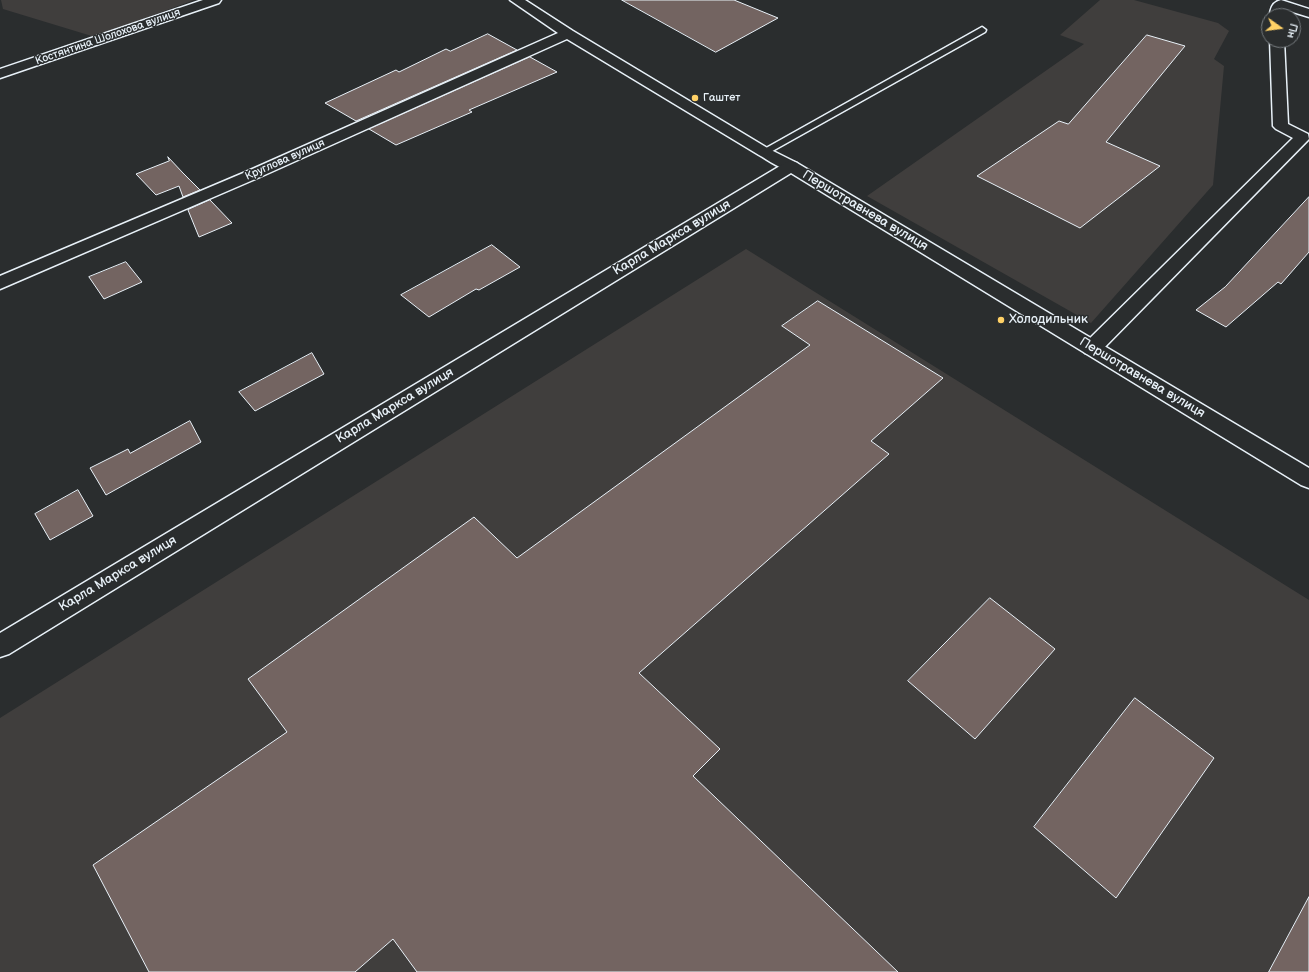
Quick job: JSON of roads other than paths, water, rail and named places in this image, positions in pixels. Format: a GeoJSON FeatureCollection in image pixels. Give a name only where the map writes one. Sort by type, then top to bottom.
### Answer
{"type":"FeatureCollection","features":[{"type":"Feature","properties":{"kind":"street","name":"Костянтина Шолохова вулиця"},"geometry":{"type":"LineString","coordinates":[[0,74],[215,0]]}},
{"type":"Feature","properties":{"kind":"street","name":"Першотравнева вулиця"},"geometry":{"type":"LineString","coordinates":[[516,0],[568,34],[1309,479]]}},
{"type":"Feature","properties":{"kind":"street"},"geometry":{"type":"LineString","coordinates":[[1279,2],[1309,13]]}},
{"type":"Feature","properties":{"kind":"street","name":"Круглова вулиця"},"geometry":{"type":"LineString","coordinates":[[0,282],[254,174],[568,34]]}},
{"type":"Feature","properties":{"kind":"street"},"geometry":{"type":"LineString","coordinates":[[1092,348],[1303,137],[1281,126],[1277,48]]}},
{"type":"Feature","properties":{"kind":"street","name":"Карла Маркса вулиця"},"geometry":{"type":"LineString","coordinates":[[0,646],[790,166]]}},
{"type":"Feature","properties":{"kind":"lane"},"geometry":{"type":"LineString","coordinates":[[764,152],[982,30]]}},
{"type":"Feature","properties":{"kind":"place","name":"Гаштет"},"geometry":{"type":"Point","coordinates":[695,98]}},
{"type":"Feature","properties":{"kind":"place","name":"Холодильник"},"geometry":{"type":"Point","coordinates":[1001,320]}}]}
